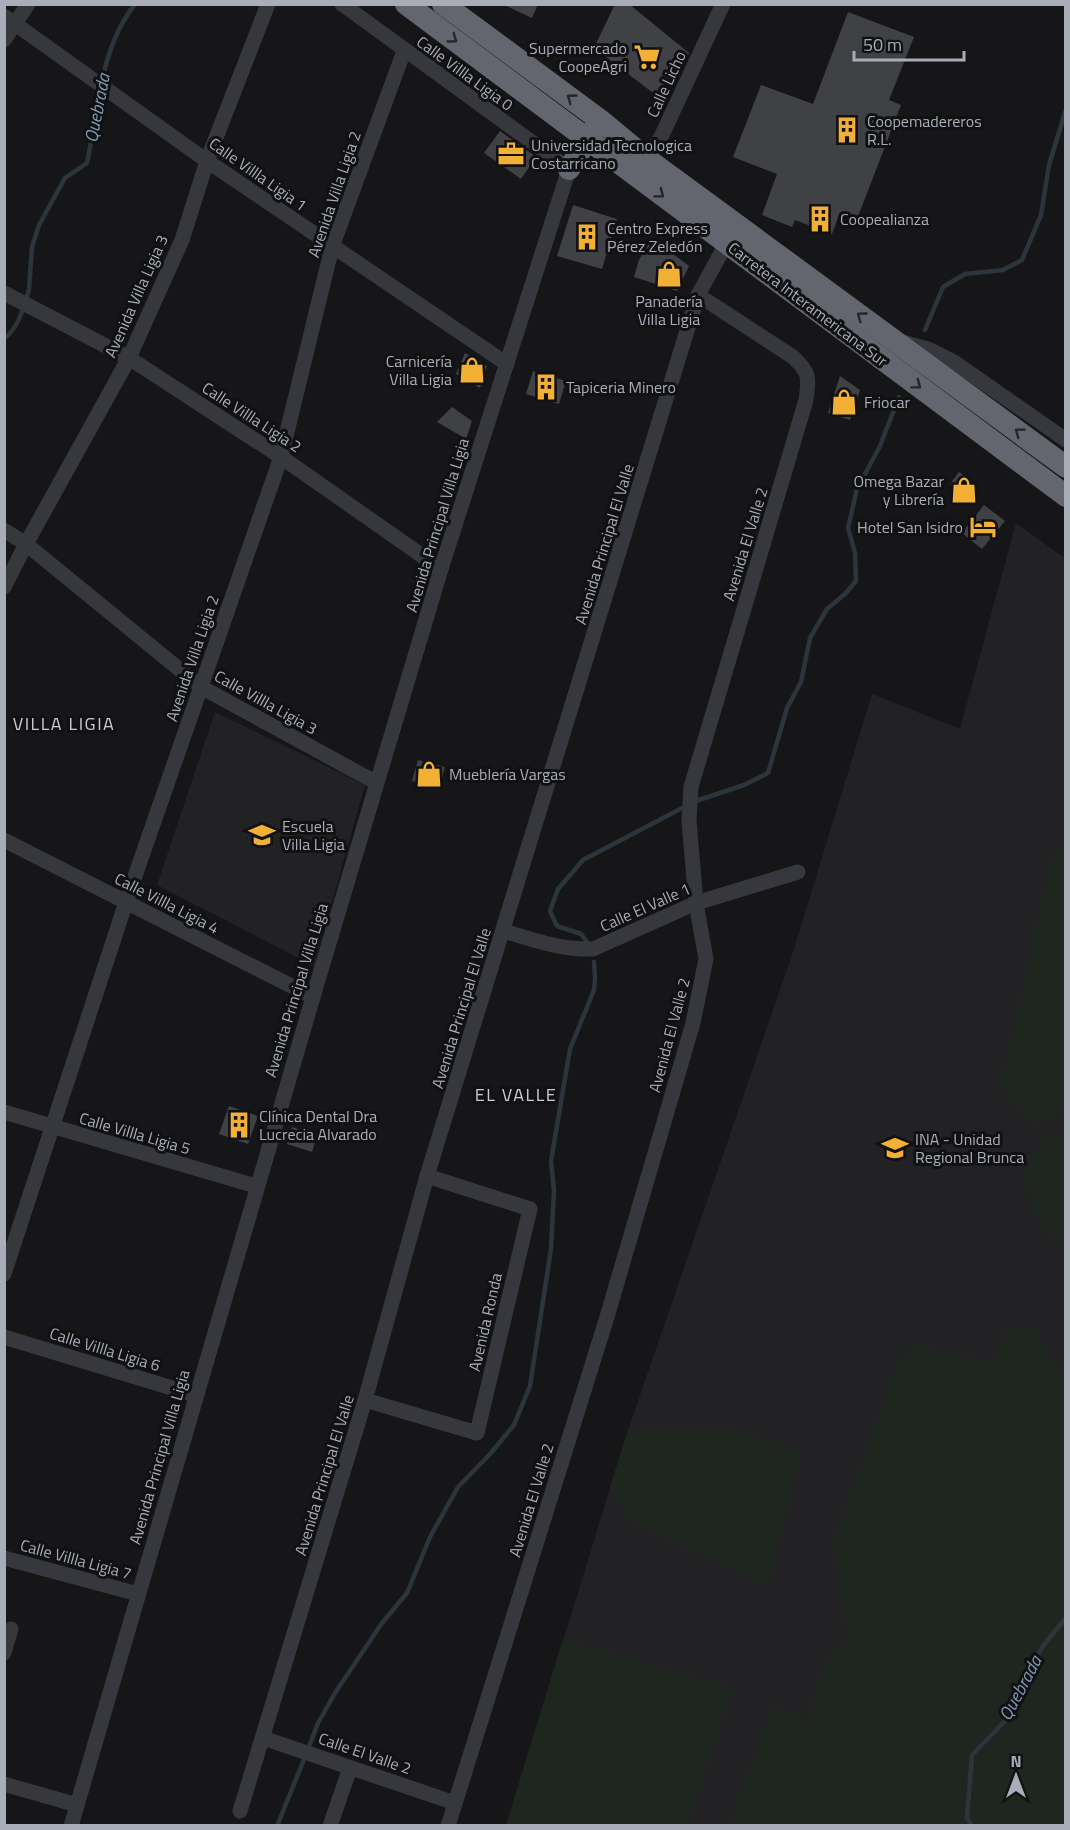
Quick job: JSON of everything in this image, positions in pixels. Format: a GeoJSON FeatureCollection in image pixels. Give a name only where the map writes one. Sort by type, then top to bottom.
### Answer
{"type":"FeatureCollection","features":[{"type":"Feature","properties":{"kind":"highway","name":"Carretera Interamericana Sur"},"geometry":{"type":"LineString","coordinates":[[406,4],[589,140],[642,167],[1065,496]]}},
{"type":"Feature","properties":{"kind":"highway","name":"Carretera Interamericana Sur"},"geometry":{"type":"LineString","coordinates":[[443,4],[600,120],[642,167]]}},
{"type":"Feature","properties":{"kind":"highway"},"geometry":{"type":"LineString","coordinates":[[569,170],[600,120]]}},
{"type":"Feature","properties":{"kind":"highway","name":"Carretera Interamericana Sur"},"geometry":{"type":"LineString","coordinates":[[731,234],[896,341],[1065,467]]}},
{"type":"Feature","properties":{"kind":"street"},"geometry":{"type":"LineString","coordinates":[[4,40],[10,20],[28,4]]}},
{"type":"Feature","properties":{"kind":"street","name":"Avenida Villa Ligia 3"},"geometry":{"type":"LineString","coordinates":[[4,587],[129,358],[182,240],[207,161],[268,4]]}},
{"type":"Feature","properties":{"kind":"street","name":"Calle Villla Ligia 0"},"geometry":{"type":"LineString","coordinates":[[342,4],[569,170]]}},
{"type":"Feature","properties":{"kind":"street","name":"Calle Licho"},"geometry":{"type":"LineString","coordinates":[[642,167],[661,137],[723,4]]}},
{"type":"Feature","properties":{"kind":"street","name":"Calle Villla Ligia 1"},"geometry":{"type":"LineString","coordinates":[[10,20],[207,161],[507,364]]}},
{"type":"Feature","properties":{"kind":"street","name":"Avenida Villa Ligia 2"},"geometry":{"type":"LineString","coordinates":[[4,1274],[126,902],[280,457],[332,247],[404,51]]}},
{"type":"Feature","properties":{"kind":"street","name":"Avenida Principal Villa Ligia"},"geometry":{"type":"LineString","coordinates":[[71,1826],[256,1186],[441,569],[569,170]]}},
{"type":"Feature","properties":{"kind":"street","name":"Avenida Principal El Valle"},"geometry":{"type":"LineString","coordinates":[[240,1811],[365,1400],[428,1176],[698,295],[731,234]]}},
{"type":"Feature","properties":{"kind":"street","name":"Avenida El Valle 2"},"geometry":{"type":"LineString","coordinates":[[448,1826],[607,1317],[693,1023],[706,960],[696,903],[690,814],[691,792],[806,400],[809,381],[806,370],[793,357],[698,295]]}},
{"type":"Feature","properties":{"kind":"street","name":"Calle Villla Ligia 2"},"geometry":{"type":"LineString","coordinates":[[10,296],[129,358],[280,457],[441,569]]}},
{"type":"Feature","properties":{"kind":"street"},"geometry":{"type":"LineString","coordinates":[[896,341],[928,349],[954,362],[1065,440]]}},
{"type":"Feature","properties":{"kind":"street","name":"Calle Villla Ligia 3"},"geometry":{"type":"LineString","coordinates":[[4,530],[26,544],[201,687],[377,783]]}},
{"type":"Feature","properties":{"kind":"street","name":"Calle Villla Ligia 4"},"geometry":{"type":"LineString","coordinates":[[4,840],[313,997]]}},
{"type":"Feature","properties":{"kind":"street","name":"Calle El Valle 1"},"geometry":{"type":"LineString","coordinates":[[504,931],[547,944],[593,950],[696,903],[798,872]]}},
{"type":"Feature","properties":{"kind":"street","name":"Calle Villla Ligia 5"},"geometry":{"type":"LineString","coordinates":[[4,1112],[256,1186]]}},
{"type":"Feature","properties":{"kind":"street","name":"Avenida Ronda"},"geometry":{"type":"LineString","coordinates":[[365,1400],[477,1433],[530,1209],[428,1176]]}},
{"type":"Feature","properties":{"kind":"street","name":"Calle Villla Ligia 6"},"geometry":{"type":"LineString","coordinates":[[4,1337],[195,1395]]}},
{"type":"Feature","properties":{"kind":"street","name":"Calle Villla Ligia 7"},"geometry":{"type":"LineString","coordinates":[[4,1558],[138,1594]]}},
{"type":"Feature","properties":{"kind":"street"},"geometry":{"type":"LineString","coordinates":[[4,1653],[11,1629]]}},
{"type":"Feature","properties":{"kind":"street","name":"Calle El Valle 2"},"geometry":{"type":"LineString","coordinates":[[263,1738],[455,1803]]}},
{"type":"Feature","properties":{"kind":"street"},"geometry":{"type":"LineString","coordinates":[[330,1826],[350,1767]]}},
{"type":"Feature","properties":{"kind":"street"},"geometry":{"type":"LineString","coordinates":[[4,1784],[77,1805]]}},
{"type":"Feature","properties":{"kind":"shaded area","name":"INA - Unidad Regional Brunca"},"geometry":{"type":"Polygon","coordinates":[[[1016,523],[1066,559],[1065,1825],[506,1826],[628,1430],[793,952],[872,694],[960,729],[1016,523]]]}},
{"type":"Feature","properties":{"kind":"shaded area","name":"Escuela Villa Ligia"},"geometry":{"type":"Polygon","coordinates":[[[215,712],[365,785],[314,966],[157,885],[215,712]]]}},
{"type":"Feature","properties":{"kind":"shaded area"},"geometry":{"type":"Polygon","coordinates":[[[1065,842],[1065,1107],[1063,1106],[1038,1128],[1001,1087],[1053,851],[1065,842]]]}},
{"type":"Feature","properties":{"kind":"shaded area"},"geometry":{"type":"Polygon","coordinates":[[[1051,1132],[1065,1138],[1065,1244],[1050,1236],[1021,1179],[1051,1132]]]}},
{"type":"Feature","properties":{"kind":"shaded area"},"geometry":{"type":"Polygon","coordinates":[[[1008,1326],[1036,1329],[1065,1384],[1065,1825],[729,1825],[774,1705],[807,1720],[825,1662],[848,1639],[834,1539],[898,1363],[912,1345],[993,1362],[1008,1326]]]}},
{"type":"Feature","properties":{"kind":"shaded area"},"geometry":{"type":"Polygon","coordinates":[[[731,1427],[802,1453],[769,1585],[634,1524],[610,1487],[628,1430],[731,1427]]]}},
{"type":"Feature","properties":{"kind":"shaded area"},"geometry":{"type":"Polygon","coordinates":[[[563,1639],[733,1688],[688,1825],[634,1825],[620,1821],[619,1826],[506,1825],[563,1639]]]}},
{"type":"Feature","properties":{"kind":"building"},"geometry":{"type":"Polygon","coordinates":[[[502,4],[538,4],[532,18],[502,4]]]}},
{"type":"Feature","properties":{"kind":"building","name":"Supermercado CoopeAgri"},"geometry":{"type":"Polygon","coordinates":[[[615,4],[629,4],[689,53],[665,102],[594,48],[615,4]]]}},
{"type":"Feature","properties":{"kind":"building","name":"Coopemadereros R.L."},"geometry":{"type":"Polygon","coordinates":[[[848,12],[914,37],[889,100],[901,105],[857,219],[840,212],[832,234],[795,220],[792,227],[762,215],[777,174],[733,157],[761,85],[813,104],[848,12]]]}},
{"type":"Feature","properties":{"kind":"building","name":"Universidad Tecnologica Costarricano"},"geometry":{"type":"Polygon","coordinates":[[[500,131],[536,157],[521,179],[484,153],[500,131]]]}},
{"type":"Feature","properties":{"kind":"building","name":"Centro Express Pérez Zeledón"},"geometry":{"type":"Polygon","coordinates":[[[573,205],[617,219],[602,269],[557,256],[573,205]]]}},
{"type":"Feature","properties":{"kind":"building"},"geometry":{"type":"Polygon","coordinates":[[[652,238],[689,266],[677,291],[634,277],[639,260],[652,238]]]}},
{"type":"Feature","properties":{"kind":"building","name":"Carnicería Villa Ligia"},"geometry":{"type":"Polygon","coordinates":[[[465,353],[487,366],[480,388],[456,374],[465,353]]]}},
{"type":"Feature","properties":{"kind":"building","name":"Tapiceria Minero"},"geometry":{"type":"Polygon","coordinates":[[[533,371],[566,381],[559,404],[526,394],[533,371]]]}},
{"type":"Feature","properties":{"kind":"building","name":"Friocar"},"geometry":{"type":"Polygon","coordinates":[[[840,376],[860,390],[850,420],[828,413],[840,376]]]}},
{"type":"Feature","properties":{"kind":"building"},"geometry":{"type":"Polygon","coordinates":[[[452,407],[472,421],[466,439],[437,422],[452,407]]]}},
{"type":"Feature","properties":{"kind":"building","name":"Omega Bazar y Librería"},"geometry":{"type":"Polygon","coordinates":[[[959,472],[975,484],[966,496],[950,484],[959,472]]]}},
{"type":"Feature","properties":{"kind":"building","name":"Hotel San Isidro"},"geometry":{"type":"Polygon","coordinates":[[[984,505],[1005,521],[982,549],[962,533],[984,505]]]}},
{"type":"Feature","properties":{"kind":"building","name":"Mueblería Vargas"},"geometry":{"type":"Polygon","coordinates":[[[418,760],[445,767],[439,788],[412,781],[418,760]]]}},
{"type":"Feature","properties":{"kind":"building","name":"Clínica Dental Dra Lucrecia Alvarado"},"geometry":{"type":"Polygon","coordinates":[[[229,1106],[258,1116],[248,1144],[219,1134],[229,1106]]]}},
{"type":"Feature","properties":{"kind":"building"},"geometry":{"type":"Polygon","coordinates":[[[292,1127],[317,1135],[312,1152],[287,1144],[292,1127]]]}},
{"type":"Feature","properties":{"kind":"waterway","name":"Quebrada"},"geometry":{"type":"LineString","coordinates":[[102,81],[114,40],[135,4]]}},
{"type":"Feature","properties":{"kind":"waterway","name":"Quebrada"},"geometry":{"type":"LineString","coordinates":[[26,300],[32,247],[39,225],[65,178],[87,163],[101,89]]}},
{"type":"Feature","properties":{"kind":"waterway"},"geometry":{"type":"LineString","coordinates":[[925,330],[943,287],[965,274],[1003,270],[1022,260],[1041,215],[1049,165],[1066,109]]}},
{"type":"Feature","properties":{"kind":"waterway","name":"Quebrada"},"geometry":{"type":"LineString","coordinates":[[4,339],[16,325],[23,308]]}},
{"type":"Feature","properties":{"kind":"waterway"},"geometry":{"type":"LineString","coordinates":[[693,802],[744,785],[768,773],[787,708],[801,682],[810,638],[827,609],[856,581],[855,553],[848,528],[857,489],[880,446],[899,397]]}},
{"type":"Feature","properties":{"kind":"waterway"},"geometry":{"type":"LineString","coordinates":[[590,946],[581,934],[557,926],[550,911],[558,889],[583,860],[686,806]]}},
{"type":"Feature","properties":{"kind":"waterway"},"geometry":{"type":"LineString","coordinates":[[308,1749],[318,1723],[335,1693],[382,1623],[407,1593],[430,1537],[458,1487],[514,1425],[530,1386],[551,1249],[554,1191],[551,1161],[570,1049],[594,990],[594,962]]}},
{"type":"Feature","properties":{"kind":"waterway","name":"Quebrada"},"geometry":{"type":"LineString","coordinates":[[972,1826],[967,1818],[972,1755],[1004,1722],[1042,1647],[1066,1618]]}},
{"type":"Feature","properties":{"kind":"waterway"},"geometry":{"type":"LineString","coordinates":[[277,1826],[305,1757]]}},
{"type":"Feature","properties":{"kind":"place","name":"Supermercado CoopeAgri"},"geometry":{"type":"Point","coordinates":[647,57]}},
{"type":"Feature","properties":{"kind":"place","name":"Coopemadereros R.L."},"geometry":{"type":"Point","coordinates":[847,130]}},
{"type":"Feature","properties":{"kind":"place","name":"Universidad Tecnologica Costarricano"},"geometry":{"type":"Point","coordinates":[511,154]}},
{"type":"Feature","properties":{"kind":"place","name":"Coopealianza"},"geometry":{"type":"Point","coordinates":[820,219]}},
{"type":"Feature","properties":{"kind":"place","name":"Centro Express Pérez Zeledón"},"geometry":{"type":"Point","coordinates":[587,237]}},
{"type":"Feature","properties":{"kind":"place","name":"Panadería Villa Ligia"},"geometry":{"type":"Point","coordinates":[669,274]}},
{"type":"Feature","properties":{"kind":"place","name":"Carnicería Villa Ligia"},"geometry":{"type":"Point","coordinates":[472,370]}},
{"type":"Feature","properties":{"kind":"place","name":"Tapiceria Minero"},"geometry":{"type":"Point","coordinates":[546,387]}},
{"type":"Feature","properties":{"kind":"place","name":"Friocar"},"geometry":{"type":"Point","coordinates":[844,402]}},
{"type":"Feature","properties":{"kind":"place","name":"Omega Bazar y Librería"},"geometry":{"type":"Point","coordinates":[964,490]}},
{"type":"Feature","properties":{"kind":"place","name":"Hotel San Isidro"},"geometry":{"type":"Point","coordinates":[983,527]}},
{"type":"Feature","properties":{"kind":"place","name":"Mueblería Vargas"},"geometry":{"type":"Point","coordinates":[429,774]}},
{"type":"Feature","properties":{"kind":"place","name":"Escuela Villa Ligia"},"geometry":{"type":"Point","coordinates":[262,835]}},
{"type":"Feature","properties":{"kind":"place","name":"Clínica Dental Dra Lucrecia Alvarado"},"geometry":{"type":"Point","coordinates":[239,1125]}},
{"type":"Feature","properties":{"kind":"place","name":"INA - Unidad Regional Brunca"},"geometry":{"type":"Point","coordinates":[895,1148]}},
{"type":"Feature","properties":{"kind":"district","name":"VILLA LIGIA"},"geometry":{"type":"Point","coordinates":[64,723]}},
{"type":"Feature","properties":{"kind":"district","name":"EL VALLE"},"geometry":{"type":"Point","coordinates":[516,1094]}}]}
